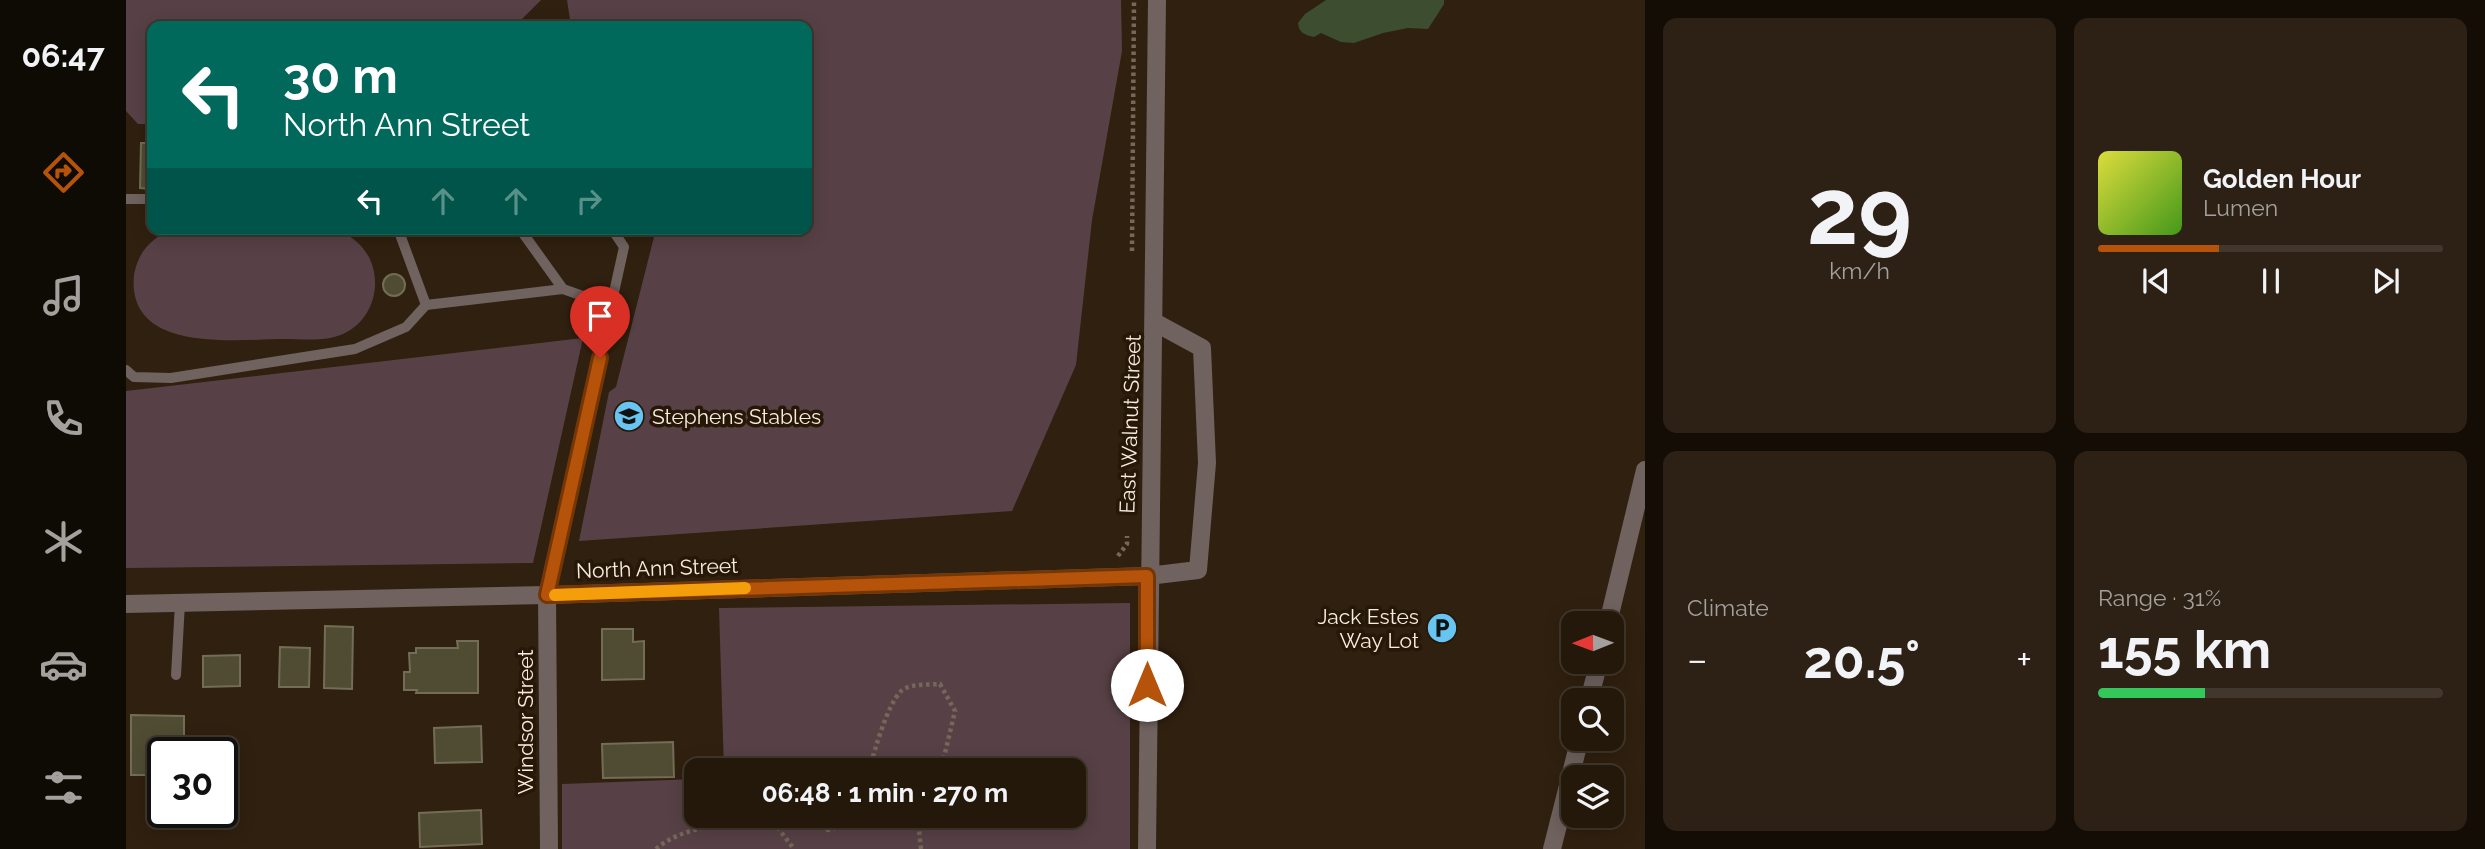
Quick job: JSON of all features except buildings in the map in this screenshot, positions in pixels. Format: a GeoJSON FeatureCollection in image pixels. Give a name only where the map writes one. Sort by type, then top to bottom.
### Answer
{"type":"FeatureCollection","features":[{"type":"Feature","properties":{"kind":"street","name":"East Walnut Street"},"geometry":{"type":"LineString","coordinates":[[1147,849],[1147,576],[1156,323],[1157,0]]}},
{"type":"Feature","properties":{"kind":"street","name":"North Ann Street"},"geometry":{"type":"LineString","coordinates":[[126,604],[547,595],[1147,576],[1198,570],[1207,463],[1202,348],[1156,323]]}},
{"type":"Feature","properties":{"kind":"street"},"geometry":{"type":"LineString","coordinates":[[1611,611],[1645,470]]}},
{"type":"Feature","properties":{"kind":"street","name":"Windsor Street"},"geometry":{"type":"LineString","coordinates":[[547,595],[549,849]]}},
{"type":"Feature","properties":{"kind":"street"},"geometry":{"type":"LineString","coordinates":[[1552,849],[1577,751]]}},
{"type":"Feature","properties":{"kind":"lane"},"geometry":{"type":"LineString","coordinates":[[126,198],[147,199]]}},
{"type":"Feature","properties":{"kind":"lane"},"geometry":{"type":"LineString","coordinates":[[400,235],[426,305]]}},
{"type":"Feature","properties":{"kind":"lane"},"geometry":{"type":"LineString","coordinates":[[524,235],[563,289]]}},
{"type":"Feature","properties":{"kind":"lane"},"geometry":{"type":"LineString","coordinates":[[547,595],[624,247],[616,235]]}},
{"type":"Feature","properties":{"kind":"lane"},"geometry":{"type":"LineString","coordinates":[[126,370],[134,377],[171,378],[355,349],[405,327],[426,305],[563,289],[611,306]]}},
{"type":"Feature","properties":{"kind":"lane"},"geometry":{"type":"LineString","coordinates":[[176,675],[180,603]]}},
{"type":"Feature","properties":{"kind":"path"},"geometry":{"type":"LineString","coordinates":[[1132,256],[1134,0]]}},
{"type":"Feature","properties":{"kind":"path"},"geometry":{"type":"LineString","coordinates":[[1100,576],[1102,556],[1118,556],[1127,544],[1127,531]]}},
{"type":"Feature","properties":{"kind":"path"},"geometry":{"type":"LineString","coordinates":[[873,758],[892,706],[902,691],[914,685],[940,684],[955,711],[945,758]]}},
{"type":"Feature","properties":{"kind":"path"},"geometry":{"type":"LineString","coordinates":[[656,849],[682,833],[703,828]]}},
{"type":"Feature","properties":{"kind":"path"},"geometry":{"type":"LineString","coordinates":[[778,828],[794,849]]}},
{"type":"Feature","properties":{"kind":"path"},"geometry":{"type":"LineString","coordinates":[[920,828],[921,849]]}},
{"type":"Feature","properties":{"kind":"shaded area"},"geometry":{"type":"Polygon","coordinates":[[[126,0],[541,0],[520,21],[147,21],[147,124],[138,124],[126,111],[126,0]]]}},
{"type":"Feature","properties":{"kind":"shaded area"},"geometry":{"type":"Polygon","coordinates":[[[567,0],[1121,0],[1122,51],[1092,220],[1076,365],[1012,511],[579,541],[609,392],[616,387],[654,235],[812,235],[812,21],[570,21],[567,0]]]}},
{"type":"Feature","properties":{"kind":"shaded area"},"geometry":{"type":"Polygon","coordinates":[[[1326,0],[1444,0],[1444,4],[1428,29],[1408,28],[1354,43],[1341,42],[1321,33],[1314,37],[1300,29],[1298,23],[1305,14],[1326,0]]]}},
{"type":"Feature","properties":{"kind":"shaded area"},"geometry":{"type":"Polygon","coordinates":[[[347,235],[360,245],[369,257],[374,271],[372,301],[366,314],[356,325],[343,334],[329,338],[215,340],[189,337],[166,330],[148,319],[136,301],[134,275],[139,259],[158,237],[347,235]]]}},
{"type":"Feature","properties":{"kind":"shaded area"},"geometry":{"type":"Polygon","coordinates":[[[583,338],[533,563],[126,568],[126,391],[583,338]]]}},
{"type":"Feature","properties":{"kind":"shaded area"},"geometry":{"type":"Polygon","coordinates":[[[1130,603],[1130,849],[562,849],[562,784],[684,779],[684,828],[1086,828],[1086,758],[724,758],[719,608],[1130,603]]]}},
{"type":"Feature","properties":{"kind":"slow traffic"},"geometry":{"type":"LineString","coordinates":[[555,595],[745,588]]}},
{"type":"Feature","properties":{"kind":"place","name":"Stephens Stables"},"geometry":{"type":"Point","coordinates":[629,416]}},
{"type":"Feature","properties":{"kind":"place","name":"Jack Estes Way Lot"},"geometry":{"type":"Point","coordinates":[1442,628]}},
{"type":"Feature","properties":{"kind":"route"},"geometry":{"type":"LineString","coordinates":[[600,358],[547,595],[1147,576],[1147,685]]}}]}
